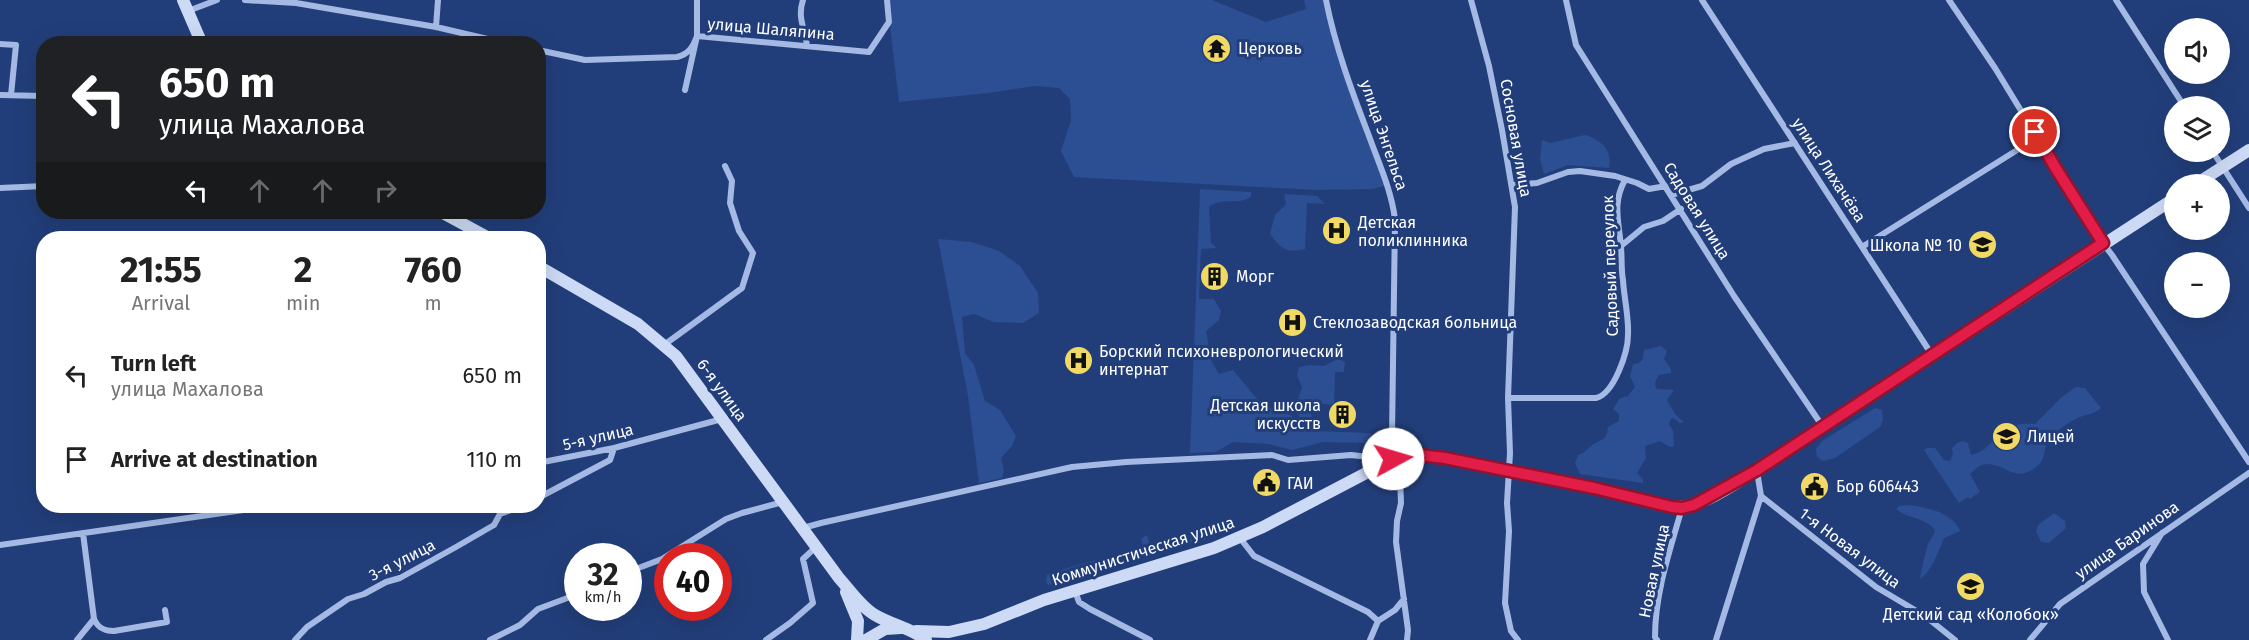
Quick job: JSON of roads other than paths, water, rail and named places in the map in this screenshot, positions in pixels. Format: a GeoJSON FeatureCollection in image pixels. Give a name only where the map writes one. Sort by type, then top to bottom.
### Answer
{"type":"FeatureCollection","features":[{"type":"Feature","properties":{"kind":"street"},"geometry":{"type":"LineString","coordinates":[[198,36],[185,6],[218,0]]}},
{"type":"Feature","properties":{"kind":"street"},"geometry":{"type":"LineString","coordinates":[[245,0],[296,3],[436,27],[474,36]]}},
{"type":"Feature","properties":{"kind":"street"},"geometry":{"type":"LineString","coordinates":[[436,27],[438,0]]}},
{"type":"Feature","properties":{"kind":"street"},"geometry":{"type":"LineString","coordinates":[[685,90],[697,36],[697,0]]}},
{"type":"Feature","properties":{"kind":"street"},"geometry":{"type":"LineString","coordinates":[[803,0],[799,11],[806,31],[807,46]]}},
{"type":"Feature","properties":{"kind":"street","name":"улица Шаляпина"},"geometry":{"type":"LineString","coordinates":[[546,52],[585,60],[677,57],[686,55],[697,36],[869,52],[889,22],[887,0]]}},
{"type":"Feature","properties":{"kind":"street","name":"улица Энгельса"},"geometry":{"type":"LineString","coordinates":[[1326,0],[1333,30],[1388,185],[1395,219],[1393,459],[1400,478],[1401,503],[1396,542],[1408,630],[1407,640]]}},
{"type":"Feature","properties":{"kind":"street","name":"Сосновая улица"},"geometry":{"type":"LineString","coordinates":[[1471,0],[1489,66],[1513,185],[1515,207],[1508,398],[1509,531],[1505,603],[1511,631],[1518,640]]}},
{"type":"Feature","properties":{"kind":"street","name":"Садовая улица"},"geometry":{"type":"LineString","coordinates":[[1566,0],[1576,45],[1734,296],[1824,427]]}},
{"type":"Feature","properties":{"kind":"street","name":"улица Лихачёва"},"geometry":{"type":"LineString","coordinates":[[1702,0],[1932,355]]}},
{"type":"Feature","properties":{"kind":"street"},"geometry":{"type":"LineString","coordinates":[[1948,0],[1995,68],[2103,243],[2249,462]]}},
{"type":"Feature","properties":{"kind":"street"},"geometry":{"type":"LineString","coordinates":[[2116,0],[2178,96]]}},
{"type":"Feature","properties":{"kind":"street"},"geometry":{"type":"LineString","coordinates":[[0,44],[16,45],[11,95]]}},
{"type":"Feature","properties":{"kind":"street"},"geometry":{"type":"LineString","coordinates":[[0,95],[36,96]]}},
{"type":"Feature","properties":{"kind":"street"},"geometry":{"type":"LineString","coordinates":[[1862,247],[2038,137]]}},
{"type":"Feature","properties":{"kind":"street"},"geometry":{"type":"LineString","coordinates":[[1671,195],[1702,186],[1731,164],[1756,152],[1795,143]]}},
{"type":"Feature","properties":{"kind":"street"},"geometry":{"type":"LineString","coordinates":[[2213,174],[2249,150]]}},
{"type":"Feature","properties":{"kind":"street"},"geometry":{"type":"LineString","coordinates":[[2219,162],[2249,208]]}},
{"type":"Feature","properties":{"kind":"street"},"geometry":{"type":"LineString","coordinates":[[664,345],[742,288],[753,253],[739,231],[733,213],[730,203],[732,182],[725,166]]}},
{"type":"Feature","properties":{"kind":"street"},"geometry":{"type":"LineString","coordinates":[[1513,185],[1537,183],[1568,171],[1580,171],[1625,180],[1649,189],[1666,186]]}},
{"type":"Feature","properties":{"kind":"street","name":"Садовый переулок"},"geometry":{"type":"LineString","coordinates":[[1508,398],[1596,398],[1605,394],[1612,386],[1628,337],[1617,194],[1625,180]]}},
{"type":"Feature","properties":{"kind":"street"},"geometry":{"type":"LineString","coordinates":[[0,188],[36,186]]}},
{"type":"Feature","properties":{"kind":"street"},"geometry":{"type":"LineString","coordinates":[[1682,508],[1707,499],[1757,470],[2164,205]]}},
{"type":"Feature","properties":{"kind":"street"},"geometry":{"type":"LineString","coordinates":[[1622,246],[1644,227],[1663,221],[1681,209]]}},
{"type":"Feature","properties":{"kind":"street"},"geometry":{"type":"LineString","coordinates":[[454,219],[476,231]]}},
{"type":"Feature","properties":{"kind":"street","name":"6-я улица"},"geometry":{"type":"LineString","coordinates":[[546,271],[638,324],[664,345],[689,372],[839,578]]}},
{"type":"Feature","properties":{"kind":"street","name":"5-я улица"},"geometry":{"type":"LineString","coordinates":[[546,461],[614,448],[723,419]]}},
{"type":"Feature","properties":{"kind":"street"},"geometry":{"type":"LineString","coordinates":[[546,494],[610,460],[614,448]]}},
{"type":"Feature","properties":{"kind":"street"},"geometry":{"type":"LineString","coordinates":[[803,528],[1072,467],[1272,455],[1288,460],[1351,455],[1393,459]]}},
{"type":"Feature","properties":{"kind":"street","name":"Коммунистическая улица"},"geometry":{"type":"LineString","coordinates":[[915,631],[950,632],[984,624],[1044,600],[1214,548],[1240,538],[1393,459],[1419,455],[1445,458],[1682,508]]}},
{"type":"Feature","properties":{"kind":"street"},"geometry":{"type":"LineString","coordinates":[[1716,640],[1761,496],[1757,470]]}},
{"type":"Feature","properties":{"kind":"street","name":"улица Баринова"},"geometry":{"type":"LineString","coordinates":[[2030,640],[2060,604],[2249,473]]}},
{"type":"Feature","properties":{"kind":"street","name":"1-я Новая улица"},"geometry":{"type":"LineString","coordinates":[[1761,496],[1876,587],[1925,616],[1955,640]]}},
{"type":"Feature","properties":{"kind":"street"},"geometry":{"type":"LineString","coordinates":[[642,567],[662,559],[726,519],[783,502]]}},
{"type":"Feature","properties":{"kind":"street","name":"Новая улица"},"geometry":{"type":"LineString","coordinates":[[1657,640],[1655,625],[1661,584],[1682,508]]}},
{"type":"Feature","properties":{"kind":"street"},"geometry":{"type":"LineString","coordinates":[[0,545],[222,513]]}},
{"type":"Feature","properties":{"kind":"street","name":"3-я улица"},"geometry":{"type":"LineString","coordinates":[[295,640],[307,627],[348,598],[364,594],[386,582],[400,578],[485,531],[494,525],[503,513]]}},
{"type":"Feature","properties":{"kind":"street"},"geometry":{"type":"LineString","coordinates":[[2164,530],[2143,564],[2144,592],[2168,640]]}},
{"type":"Feature","properties":{"kind":"street"},"geometry":{"type":"LineString","coordinates":[[83,533],[94,619],[101,628],[114,631],[167,622],[165,610]]}},
{"type":"Feature","properties":{"kind":"street"},"geometry":{"type":"LineString","coordinates":[[1240,538],[1254,556],[1368,612],[1378,621]]}},
{"type":"Feature","properties":{"kind":"street"},"geometry":{"type":"LineString","coordinates":[[766,640],[813,603],[803,559],[816,546]]}},
{"type":"Feature","properties":{"kind":"street"},"geometry":{"type":"LineString","coordinates":[[839,578],[874,615],[902,628],[915,631],[926,640]]}},
{"type":"Feature","properties":{"kind":"street"},"geometry":{"type":"LineString","coordinates":[[839,578],[855,610],[858,621],[857,640]]}},
{"type":"Feature","properties":{"kind":"street"},"geometry":{"type":"LineString","coordinates":[[1075,590],[1079,602],[1150,640]]}},
{"type":"Feature","properties":{"kind":"street"},"geometry":{"type":"LineString","coordinates":[[490,640],[520,625],[538,609],[564,599]]}},
{"type":"Feature","properties":{"kind":"street"},"geometry":{"type":"LineString","coordinates":[[1371,640],[1378,621],[1395,610],[1404,600]]}},
{"type":"Feature","properties":{"kind":"street"},"geometry":{"type":"LineString","coordinates":[[77,640],[94,619]]}},
{"type":"Feature","properties":{"kind":"street","name":"Коммунистическая улица"},"geometry":{"type":"LineString","coordinates":[[960,640],[984,624]]}},
{"type":"Feature","properties":{"kind":"street"},"geometry":{"type":"LineString","coordinates":[[866,640],[885,629],[902,628]]}},
{"type":"Feature","properties":{"kind":"place","name":"Церковь"},"geometry":{"type":"Point","coordinates":[1217,48]}},
{"type":"Feature","properties":{"kind":"place","name":"Детская поликлинника"},"geometry":{"type":"Point","coordinates":[1337,231]}},
{"type":"Feature","properties":{"kind":"place","name":"Школа № 10"},"geometry":{"type":"Point","coordinates":[1983,245]}},
{"type":"Feature","properties":{"kind":"place","name":"Морг"},"geometry":{"type":"Point","coordinates":[1215,276]}},
{"type":"Feature","properties":{"kind":"place","name":"Стеклозаводская больница"},"geometry":{"type":"Point","coordinates":[1292,322]}},
{"type":"Feature","properties":{"kind":"place","name":"Борский психоневрологический интернат"},"geometry":{"type":"Point","coordinates":[1078,360]}},
{"type":"Feature","properties":{"kind":"place","name":"Детская школа искусств"},"geometry":{"type":"Point","coordinates":[1342,414]}},
{"type":"Feature","properties":{"kind":"place","name":"Лицей"},"geometry":{"type":"Point","coordinates":[2006,436]}},
{"type":"Feature","properties":{"kind":"place","name":"ГАИ"},"geometry":{"type":"Point","coordinates":[1266,483]}},
{"type":"Feature","properties":{"kind":"place","name":"Бор 606443"},"geometry":{"type":"Point","coordinates":[1815,486]}},
{"type":"Feature","properties":{"kind":"place","name":"Детский сад «Колобок»"},"geometry":{"type":"Point","coordinates":[1971,586]}}]}
